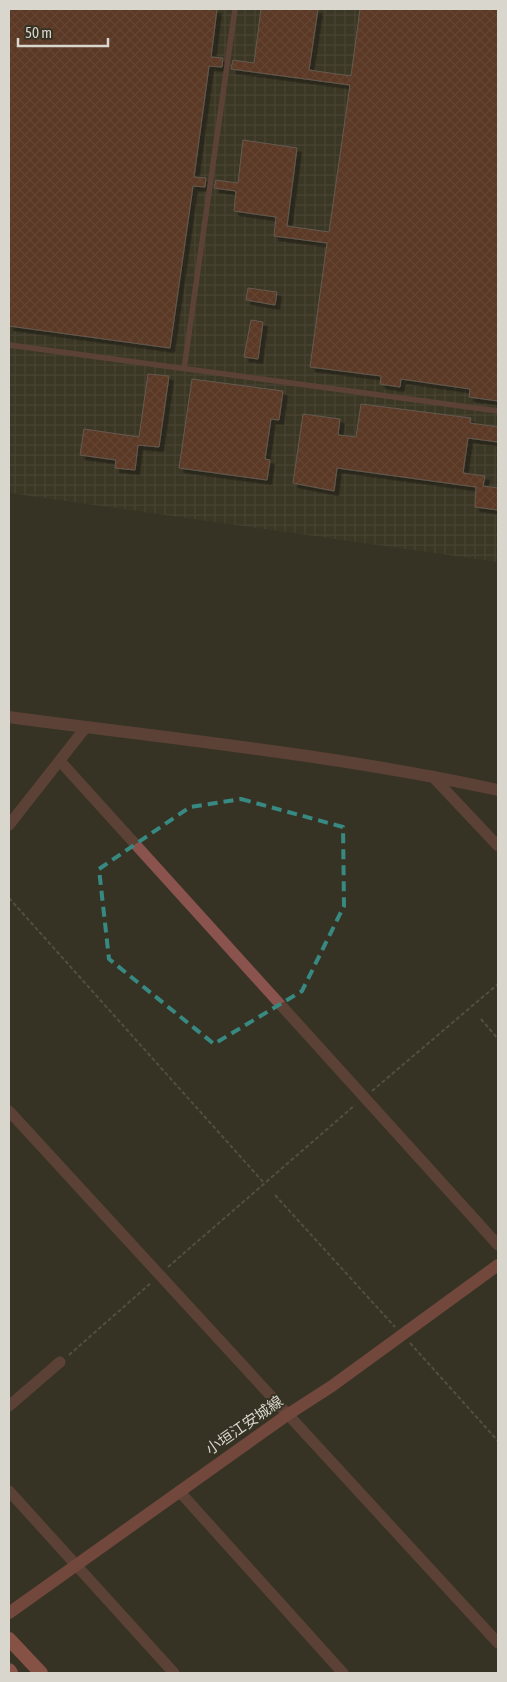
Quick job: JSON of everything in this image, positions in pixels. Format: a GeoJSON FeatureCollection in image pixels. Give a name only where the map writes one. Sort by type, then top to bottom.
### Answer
{"type":"FeatureCollection","features":[{"type":"Feature","properties":{"kind":"highway"},"geometry":{"type":"LineString","coordinates":[[9,1639],[41,1673]]}},
{"type":"Feature","properties":{"kind":"main road","name":"小垣江安城線"},"geometry":{"type":"LineString","coordinates":[[9,1613],[287,1415],[332,1386],[498,1265]]}},
{"type":"Feature","properties":{"kind":"street"},"geometry":{"type":"LineString","coordinates":[[9,717],[232,745],[432,776],[498,790]]}},
{"type":"Feature","properties":{"kind":"street"},"geometry":{"type":"LineString","coordinates":[[9,825],[86,727]]}},
{"type":"Feature","properties":{"kind":"street"},"geometry":{"type":"LineString","coordinates":[[60,761],[498,1245]]}},
{"type":"Feature","properties":{"kind":"street"},"geometry":{"type":"LineString","coordinates":[[432,776],[498,846]]}},
{"type":"Feature","properties":{"kind":"street"},"geometry":{"type":"LineString","coordinates":[[9,1111],[498,1643]]}},
{"type":"Feature","properties":{"kind":"street"},"geometry":{"type":"LineString","coordinates":[[9,1406],[60,1362]]}},
{"type":"Feature","properties":{"kind":"street"},"geometry":{"type":"LineString","coordinates":[[9,1491],[174,1673]]}},
{"type":"Feature","properties":{"kind":"street"},"geometry":{"type":"LineString","coordinates":[[179,1491],[343,1673]]}},
{"type":"Feature","properties":{"kind":"lane"},"geometry":{"type":"LineString","coordinates":[[184,369],[235,9]]}},
{"type":"Feature","properties":{"kind":"lane"},"geometry":{"type":"LineString","coordinates":[[9,345],[498,411]]}},
{"type":"Feature","properties":{"kind":"path"},"geometry":{"type":"LineString","coordinates":[[9,898],[265,1184]]}},
{"type":"Feature","properties":{"kind":"path"},"geometry":{"type":"LineString","coordinates":[[60,1362],[364,1097],[498,984]]}},
{"type":"Feature","properties":{"kind":"path"},"geometry":{"type":"LineString","coordinates":[[481,1019],[498,1039]]}},
{"type":"Feature","properties":{"kind":"path"},"geometry":{"type":"LineString","coordinates":[[275,1195],[498,1441]]}},
{"type":"Feature","properties":{"kind":"highlighted area"},"geometry":{"type":"Polygon","coordinates":[[[241,799],[343,827],[344,906],[302,991],[214,1044],[109,959],[99,869],[190,807],[241,799]]]}},
{"type":"Feature","properties":{"kind":"shaded area"},"geometry":{"type":"Polygon","coordinates":[[[9,9],[498,9],[498,562],[9,493],[9,9]]]}},
{"type":"Feature","properties":{"kind":"building"},"geometry":{"type":"Polygon","coordinates":[[[9,9],[217,9],[211,57],[223,58],[222,67],[209,66],[194,177],[206,178],[205,187],[193,186],[170,348],[9,326],[9,9]]]}},
{"type":"Feature","properties":{"kind":"building"},"geometry":{"type":"Polygon","coordinates":[[[261,9],[318,9],[309,70],[351,76],[360,9],[498,9],[498,401],[469,397],[470,389],[401,379],[400,387],[380,384],[381,376],[310,367],[327,243],[274,236],[276,217],[234,211],[236,191],[214,188],[216,180],[238,183],[243,140],[297,148],[287,226],[329,232],[350,85],[231,69],[233,60],[254,63],[261,9]]]}},
{"type":"Feature","properties":{"kind":"building"},"geometry":{"type":"Polygon","coordinates":[[[248,288],[277,292],[275,305],[246,300],[248,288]]]}},
{"type":"Feature","properties":{"kind":"building"},"geometry":{"type":"Polygon","coordinates":[[[251,320],[263,322],[258,359],[244,357],[251,320]]]}},
{"type":"Feature","properties":{"kind":"building"},"geometry":{"type":"Polygon","coordinates":[[[148,374],[169,376],[159,447],[138,445],[135,470],[115,468],[116,460],[80,455],[84,429],[139,437],[148,374]]]}},
{"type":"Feature","properties":{"kind":"building"},"geometry":{"type":"Polygon","coordinates":[[[192,379],[283,391],[279,420],[271,419],[265,459],[270,460],[267,480],[179,468],[192,379]]]}},
{"type":"Feature","properties":{"kind":"building"},"geometry":{"type":"Polygon","coordinates":[[[361,404],[471,418],[470,423],[498,427],[498,442],[468,438],[463,473],[485,476],[483,486],[498,488],[498,510],[475,507],[476,487],[337,468],[334,491],[293,483],[303,414],[340,419],[338,435],[356,437],[361,404]]]}}]}
